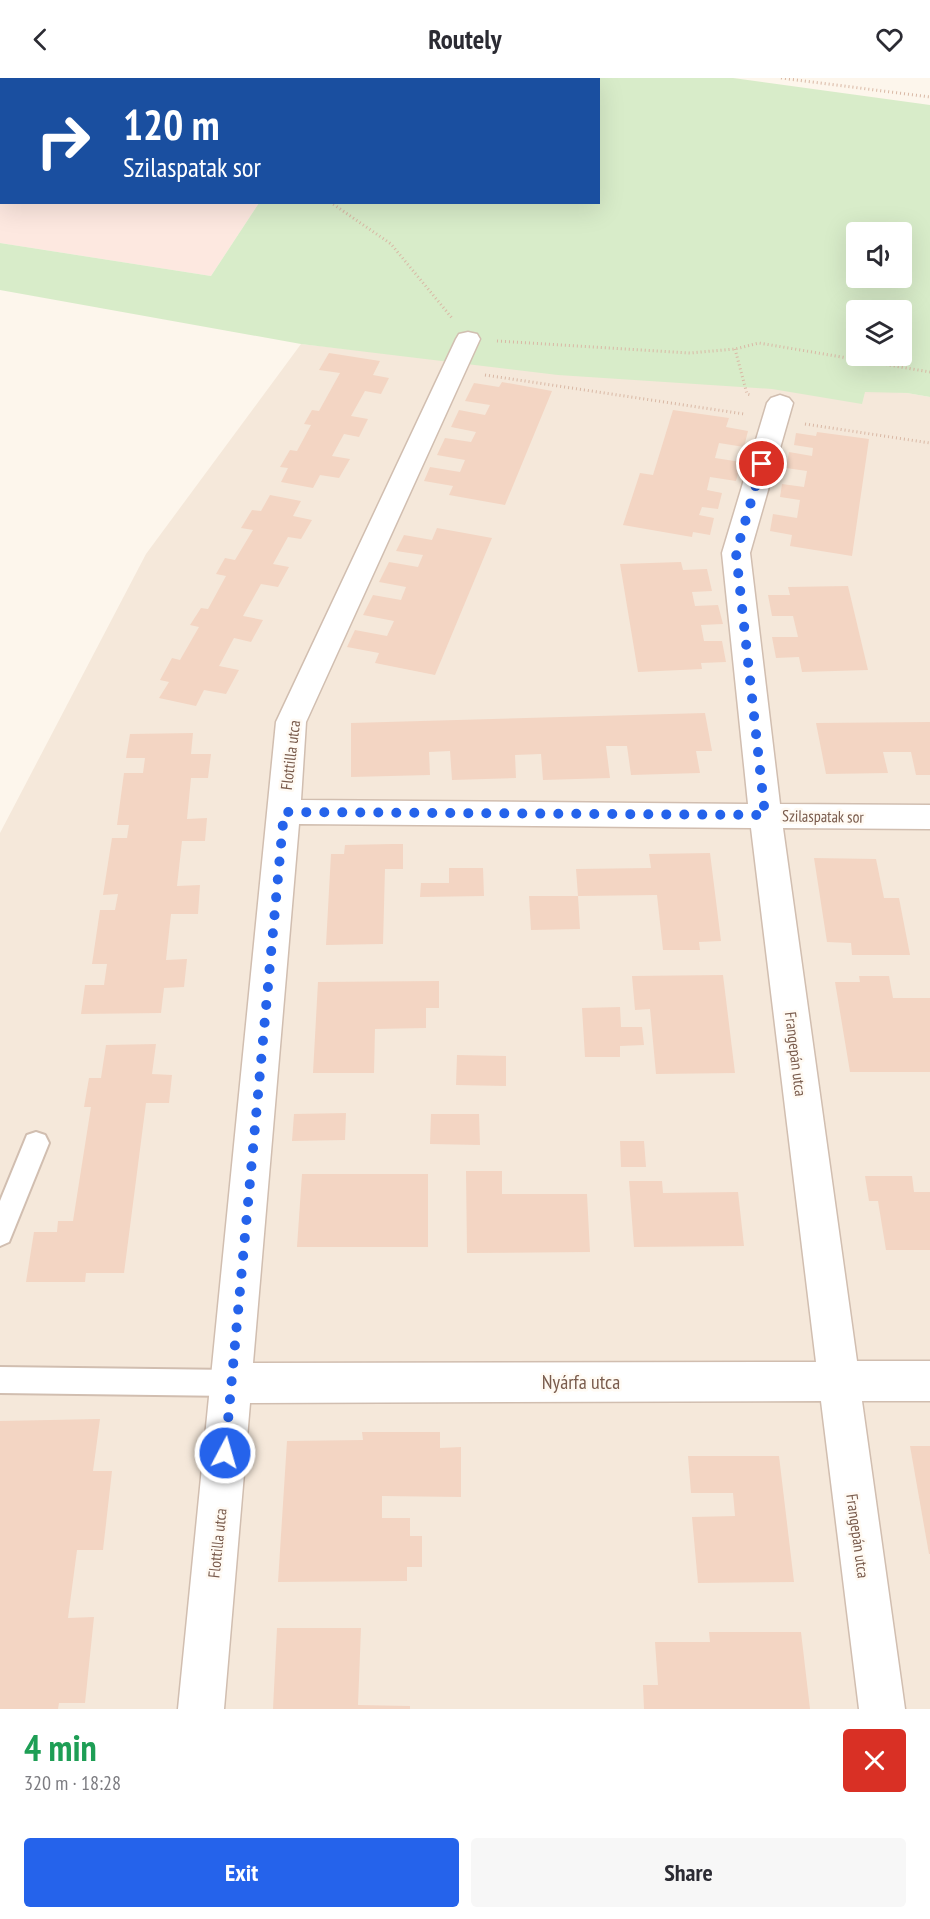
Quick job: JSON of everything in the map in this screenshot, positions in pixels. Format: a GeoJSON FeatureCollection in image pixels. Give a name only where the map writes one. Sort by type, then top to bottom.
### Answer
{"type":"FeatureCollection","features":[{"type":"Feature","properties":{"kind":"street","name":"Flottilla utca"},"geometry":{"type":"LineString","coordinates":[[201,1709],[291,722],[468,339]]}},
{"type":"Feature","properties":{"kind":"street","name":"Frangepán utca"},"geometry":{"type":"LineString","coordinates":[[778,411],[736,553],[765,815],[837,1381],[882,1709]]}},
{"type":"Feature","properties":{"kind":"street","name":"Szilaspatak sor"},"geometry":{"type":"LineString","coordinates":[[284,812],[930,817]]}},
{"type":"Feature","properties":{"kind":"street","name":"Nyárfa utca"},"geometry":{"type":"LineString","coordinates":[[232,1383],[930,1380]]}},
{"type":"Feature","properties":{"kind":"lane"},"geometry":{"type":"LineString","coordinates":[[0,1233],[36,1143]]}},
{"type":"Feature","properties":{"kind":"lane"},"geometry":{"type":"LineString","coordinates":[[0,1380],[232,1383]]}},
{"type":"Feature","properties":{"kind":"path"},"geometry":{"type":"LineString","coordinates":[[781,78],[930,97]]}},
{"type":"Feature","properties":{"kind":"path"},"geometry":{"type":"LineString","coordinates":[[333,204],[391,244],[468,339],[690,353],[735,349],[759,342],[930,372]]}},
{"type":"Feature","properties":{"kind":"path"},"geometry":{"type":"LineString","coordinates":[[735,349],[747,394],[778,411]]}},
{"type":"Feature","properties":{"kind":"path"},"geometry":{"type":"LineString","coordinates":[[454,370],[778,411],[930,443]]}},
{"type":"Feature","properties":{"kind":"shaded area"},"geometry":{"type":"Polygon","coordinates":[[[0,204],[258,204],[211,276],[0,243],[0,204]]]}},
{"type":"Feature","properties":{"kind":"shaded area"},"geometry":{"type":"Polygon","coordinates":[[[301,344],[384,353],[907,393],[930,397],[930,1709],[0,1709],[0,833],[146,554],[301,344]]]}},
{"type":"Feature","properties":{"kind":"green space"},"geometry":{"type":"Polygon","coordinates":[[[600,78],[733,78],[930,105],[930,397],[907,393],[865,392],[862,404],[772,389],[558,375],[301,344],[0,290],[0,243],[211,276],[258,204],[600,204],[600,78]]]}},
{"type":"Feature","properties":{"kind":"building"},"geometry":{"type":"Polygon","coordinates":[[[329,353],[380,361],[373,375],[389,378],[381,394],[365,391],[351,416],[368,419],[359,437],[344,434],[332,456],[350,459],[339,478],[320,475],[313,488],[281,482],[288,468],[280,467],[290,450],[297,451],[311,425],[304,424],[312,410],[319,411],[340,373],[319,370],[329,353]]]}},
{"type":"Feature","properties":{"kind":"building"},"geometry":{"type":"Polygon","coordinates":[[[502,382],[552,391],[505,505],[449,495],[453,486],[424,481],[430,467],[460,472],[465,460],[437,455],[445,438],[471,442],[476,432],[451,427],[459,410],[485,415],[490,405],[465,401],[474,383],[499,387],[502,382]]]}},
{"type":"Feature","properties":{"kind":"building"},"geometry":{"type":"Polygon","coordinates":[[[673,410],[729,418],[726,427],[748,431],[744,447],[719,443],[715,458],[741,462],[736,481],[710,477],[707,490],[722,493],[718,509],[702,507],[699,515],[714,518],[710,535],[693,532],[692,537],[623,525],[640,473],[653,475],[673,410]]]}},
{"type":"Feature","properties":{"kind":"building"},"geometry":{"type":"Polygon","coordinates":[[[817,432],[869,439],[852,556],[790,546],[792,535],[770,531],[773,514],[797,518],[800,500],[780,497],[782,484],[804,487],[807,471],[786,468],[789,452],[812,456],[813,448],[794,445],[796,433],[816,436],[817,432]]]}},
{"type":"Feature","properties":{"kind":"building"},"geometry":{"type":"Polygon","coordinates":[[[270,495],[301,501],[293,516],[312,520],[301,539],[288,537],[273,564],[289,567],[278,587],[261,584],[243,616],[263,620],[251,642],[234,638],[219,666],[239,670],[226,694],[204,690],[196,706],[159,698],[169,682],[160,680],[172,658],[180,660],[199,627],[190,625],[201,608],[208,609],[226,576],[216,574],[225,558],[235,560],[253,530],[241,528],[252,510],[261,511],[270,495]]]}},
{"type":"Feature","properties":{"kind":"building"},"geometry":{"type":"Polygon","coordinates":[[[437,528],[492,538],[435,675],[375,663],[379,653],[347,647],[355,630],[387,636],[394,621],[363,615],[373,595],[401,600],[406,587],[379,582],[389,562],[418,567],[423,555],[396,551],[404,535],[432,540],[437,528]]]}},
{"type":"Feature","properties":{"kind":"building"},"geometry":{"type":"Polygon","coordinates":[[[681,562],[683,570],[707,569],[712,591],[692,592],[695,606],[718,605],[723,624],[701,625],[704,641],[722,641],[726,662],[701,663],[702,669],[638,672],[620,564],[681,562]]]}},
{"type":"Feature","properties":{"kind":"building"},"geometry":{"type":"Polygon","coordinates":[[[848,586],[868,670],[802,672],[799,657],[776,658],[772,637],[798,637],[793,616],[772,616],[768,595],[790,595],[788,587],[848,586]]]}},
{"type":"Feature","properties":{"kind":"building"},"geometry":{"type":"Polygon","coordinates":[[[705,713],[712,751],[696,751],[700,773],[631,775],[627,746],[606,746],[610,778],[543,780],[541,754],[515,755],[516,778],[452,780],[450,751],[429,752],[430,775],[351,777],[351,723],[705,713]]]}},
{"type":"Feature","properties":{"kind":"building"},"geometry":{"type":"Polygon","coordinates":[[[930,722],[930,775],[916,775],[911,752],[883,752],[888,773],[826,774],[816,723],[930,722]]]}},
{"type":"Feature","properties":{"kind":"building"},"geometry":{"type":"Polygon","coordinates":[[[193,733],[191,754],[211,754],[208,778],[191,778],[187,819],[207,818],[205,841],[182,841],[177,886],[200,885],[198,914],[171,914],[166,960],[187,959],[184,987],[164,988],[161,1013],[81,1014],[85,985],[104,985],[107,964],[92,964],[100,910],[115,910],[118,894],[103,895],[112,838],[127,838],[129,825],[117,825],[124,773],[143,773],[145,758],[126,758],[130,734],[193,733]]]}},
{"type":"Feature","properties":{"kind":"building"},"geometry":{"type":"Polygon","coordinates":[[[403,844],[403,869],[385,869],[383,944],[326,945],[331,854],[344,854],[345,845],[403,844]]]}},
{"type":"Feature","properties":{"kind":"building"},"geometry":{"type":"Polygon","coordinates":[[[710,853],[721,941],[699,942],[700,950],[663,950],[657,895],[578,896],[576,869],[651,868],[649,854],[710,853]]]}},
{"type":"Feature","properties":{"kind":"building"},"geometry":{"type":"Polygon","coordinates":[[[814,858],[876,859],[884,898],[899,898],[910,955],[852,955],[851,943],[827,942],[814,858]]]}},
{"type":"Feature","properties":{"kind":"building"},"geometry":{"type":"Polygon","coordinates":[[[449,868],[483,868],[484,896],[420,897],[421,883],[449,883],[449,868]]]}},
{"type":"Feature","properties":{"kind":"building"},"geometry":{"type":"Polygon","coordinates":[[[529,896],[578,896],[580,929],[531,930],[529,896]]]}},
{"type":"Feature","properties":{"kind":"building"},"geometry":{"type":"Polygon","coordinates":[[[723,975],[735,1073],[656,1074],[650,1009],[635,1010],[632,976],[723,975]]]}},
{"type":"Feature","properties":{"kind":"building"},"geometry":{"type":"Polygon","coordinates":[[[859,976],[889,976],[893,998],[930,998],[930,1072],[850,1072],[835,982],[860,982],[859,976]]]}},
{"type":"Feature","properties":{"kind":"building"},"geometry":{"type":"Polygon","coordinates":[[[439,981],[439,1008],[426,1008],[426,1028],[375,1029],[374,1073],[313,1073],[318,982],[439,981]]]}},
{"type":"Feature","properties":{"kind":"building"},"geometry":{"type":"Polygon","coordinates":[[[620,1007],[621,1027],[642,1027],[644,1045],[620,1046],[620,1057],[585,1057],[582,1008],[620,1007]]]}},
{"type":"Feature","properties":{"kind":"building"},"geometry":{"type":"Polygon","coordinates":[[[156,1044],[152,1074],[172,1075],[169,1103],[146,1103],[124,1273],[86,1273],[85,1282],[26,1282],[34,1232],[57,1232],[58,1221],[73,1221],[91,1107],[84,1107],[89,1078],[101,1078],[106,1045],[156,1044]]]}},
{"type":"Feature","properties":{"kind":"building"},"geometry":{"type":"Polygon","coordinates":[[[457,1055],[506,1056],[506,1086],[456,1085],[457,1055]]]}},
{"type":"Feature","properties":{"kind":"building"},"geometry":{"type":"Polygon","coordinates":[[[346,1113],[345,1140],[292,1141],[294,1114],[346,1113]]]}},
{"type":"Feature","properties":{"kind":"building"},"geometry":{"type":"Polygon","coordinates":[[[431,1114],[479,1114],[480,1145],[430,1144],[431,1114]]]}},
{"type":"Feature","properties":{"kind":"building"},"geometry":{"type":"Polygon","coordinates":[[[620,1141],[644,1141],[646,1167],[621,1167],[620,1141]]]}},
{"type":"Feature","properties":{"kind":"building"},"geometry":{"type":"Polygon","coordinates":[[[466,1171],[502,1171],[502,1194],[587,1194],[590,1252],[467,1253],[466,1171]]]}},
{"type":"Feature","properties":{"kind":"building"},"geometry":{"type":"Polygon","coordinates":[[[302,1174],[428,1174],[428,1247],[297,1247],[302,1174]]]}},
{"type":"Feature","properties":{"kind":"building"},"geometry":{"type":"Polygon","coordinates":[[[865,1176],[912,1176],[914,1192],[930,1192],[930,1250],[886,1250],[878,1201],[869,1201],[865,1176]]]}},
{"type":"Feature","properties":{"kind":"building"},"geometry":{"type":"Polygon","coordinates":[[[629,1181],[662,1181],[663,1193],[738,1192],[744,1246],[634,1247],[629,1181]]]}},
{"type":"Feature","properties":{"kind":"building"},"geometry":{"type":"Polygon","coordinates":[[[100,1419],[93,1471],[112,1471],[103,1550],[77,1550],[68,1618],[94,1617],[85,1703],[59,1703],[58,1709],[0,1709],[0,1421],[100,1419]]]}},
{"type":"Feature","properties":{"kind":"building"},"geometry":{"type":"Polygon","coordinates":[[[362,1432],[440,1432],[440,1448],[461,1447],[461,1497],[382,1496],[382,1518],[410,1518],[410,1536],[422,1536],[422,1567],[407,1567],[407,1581],[278,1582],[287,1441],[363,1440],[362,1432]]]}},
{"type":"Feature","properties":{"kind":"building"},"geometry":{"type":"Polygon","coordinates":[[[910,1446],[930,1446],[930,1554],[929,1554],[910,1446]]]}},
{"type":"Feature","properties":{"kind":"building"},"geometry":{"type":"Polygon","coordinates":[[[688,1456],[779,1456],[794,1582],[698,1583],[692,1517],[735,1516],[733,1493],[691,1493],[688,1456]]]}},
{"type":"Feature","properties":{"kind":"building"},"geometry":{"type":"Polygon","coordinates":[[[277,1628],[361,1628],[358,1705],[410,1706],[410,1709],[273,1709],[277,1628]]]}},
{"type":"Feature","properties":{"kind":"building"},"geometry":{"type":"Polygon","coordinates":[[[709,1632],[801,1632],[810,1709],[644,1709],[643,1685],[658,1685],[655,1642],[710,1642],[709,1632]]]}},
{"type":"Feature","properties":{"kind":"route"},"geometry":{"type":"LineString","coordinates":[[225,1453],[284,812],[765,815],[736,553],[762,464]]}}]}
